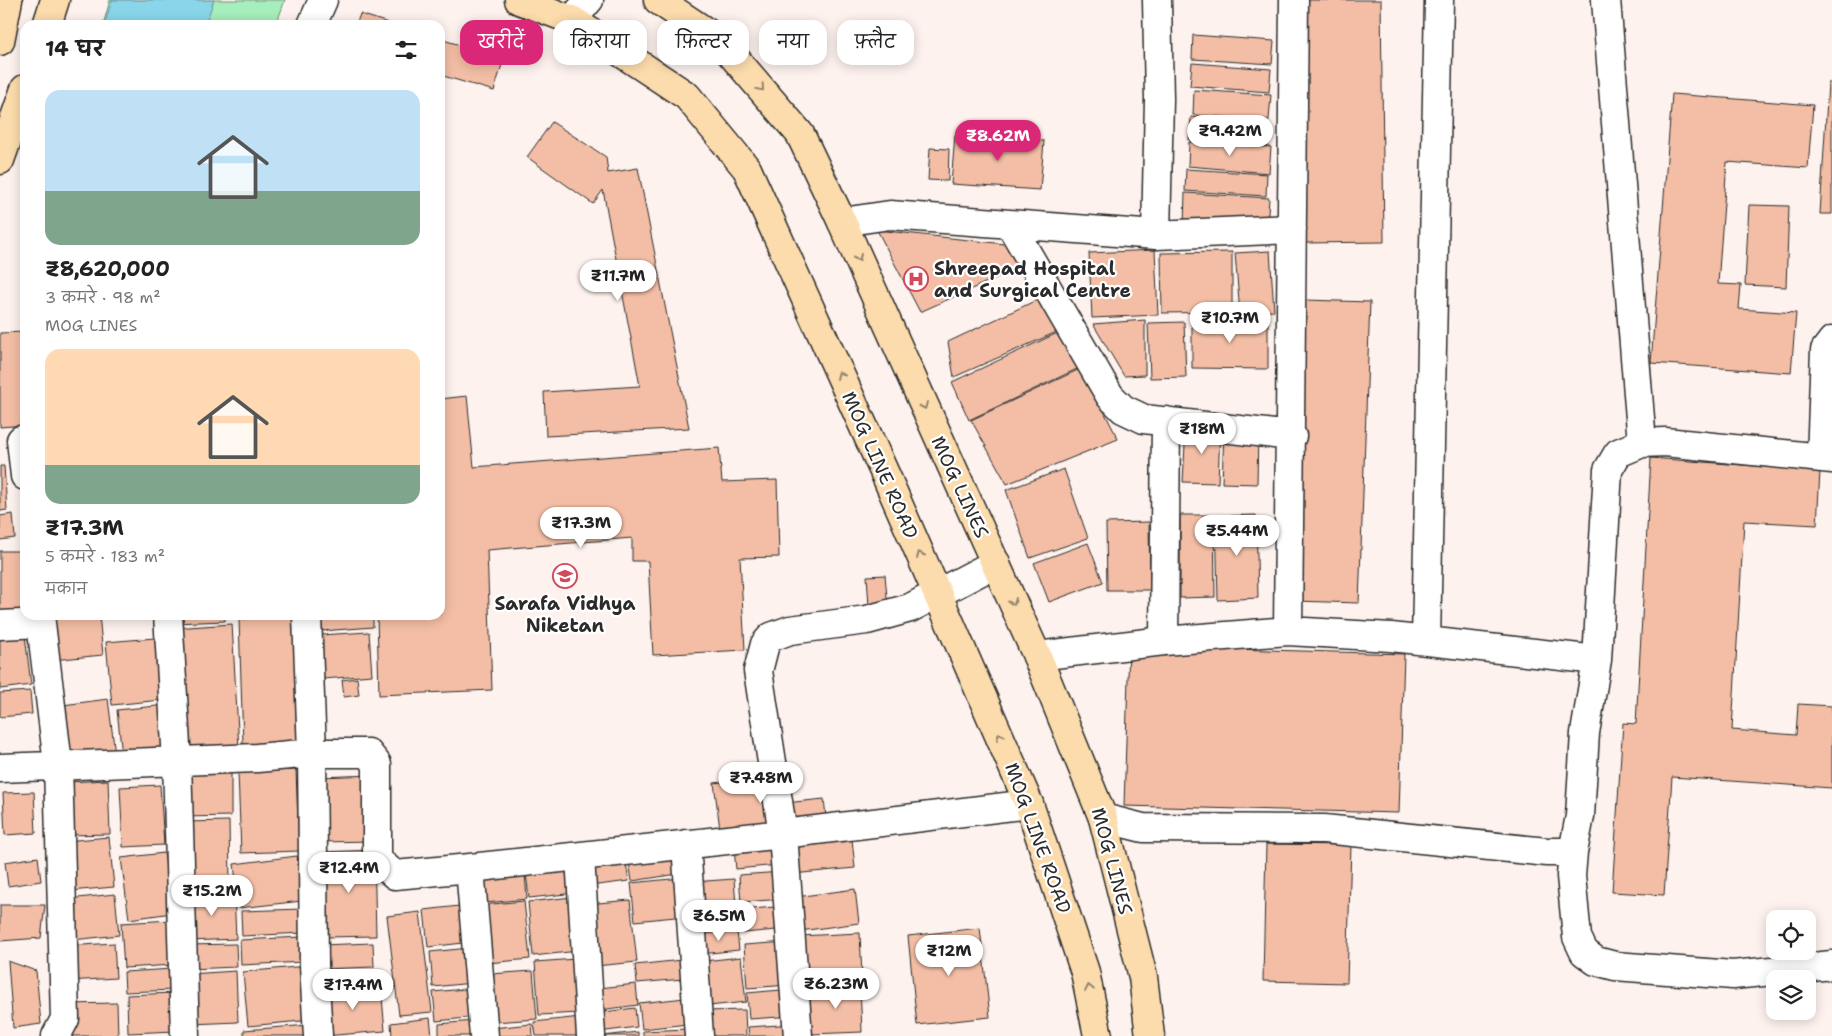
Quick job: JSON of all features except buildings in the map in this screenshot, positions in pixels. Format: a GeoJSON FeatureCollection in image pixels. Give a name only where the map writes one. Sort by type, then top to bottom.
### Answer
{"type":"FeatureCollection","features":[{"type":"Feature","properties":{"kind":"main road"},"geometry":{"type":"LineString","coordinates":[[0,41],[8,0]]}},
{"type":"Feature","properties":{"kind":"main road"},"geometry":{"type":"LineString","coordinates":[[49,20],[55,0]]}},
{"type":"Feature","properties":{"kind":"main road","name":"MOG LINE ROAD"},"geometry":{"type":"LineString","coordinates":[[519,0],[580,10],[687,96],[747,169],[1029,804],[1085,972],[1098,1036]]}},
{"type":"Feature","properties":{"kind":"main road","name":"MOG LINES"},"geometry":{"type":"LineString","coordinates":[[658,0],[721,42],[800,134],[842,222],[1037,656],[1103,818],[1143,977],[1150,1036]]}},
{"type":"Feature","properties":{"kind":"main road"},"geometry":{"type":"LineString","coordinates":[[0,160],[5,128],[20,99]]}},
{"type":"Feature","properties":{"kind":"street"},"geometry":{"type":"LineString","coordinates":[[314,20],[323,0]]}},
{"type":"Feature","properties":{"kind":"street"},"geometry":{"type":"LineString","coordinates":[[1156,235],[1159,99],[1157,0]]}},
{"type":"Feature","properties":{"kind":"street"},"geometry":{"type":"LineString","coordinates":[[1288,631],[1292,436],[1294,0]]}},
{"type":"Feature","properties":{"kind":"street"},"geometry":{"type":"LineString","coordinates":[[1426,641],[1439,0]]}},
{"type":"Feature","properties":{"kind":"street"},"geometry":{"type":"LineString","coordinates":[[1606,0],[1642,443]]}},
{"type":"Feature","properties":{"kind":"street"},"geometry":{"type":"LineString","coordinates":[[842,222],[890,215],[1156,235],[1292,229]]}},
{"type":"Feature","properties":{"kind":"street"},"geometry":{"type":"LineString","coordinates":[[1010,224],[1110,396],[1123,409],[1144,419],[1292,436]]}},
{"type":"Feature","properties":{"kind":"street"},"geometry":{"type":"LineString","coordinates":[[1832,341],[1825,350],[1826,459],[1665,442],[1642,443],[1618,453],[1608,470],[1598,660],[1585,733],[1580,816],[1573,852],[1571,876],[1577,937],[1584,952],[1596,961],[1616,966],[1733,975],[1832,965]]}},
{"type":"Feature","properties":{"kind":"street"},"geometry":{"type":"LineString","coordinates":[[1164,641],[1166,421]]}},
{"type":"Feature","properties":{"kind":"street"},"geometry":{"type":"LineString","coordinates":[[15,440],[20,458]]}},
{"type":"Feature","properties":{"kind":"street"},"geometry":{"type":"LineString","coordinates":[[798,1036],[783,834],[758,671],[765,644],[771,636],[790,630],[894,613],[910,608],[936,592],[996,563]]}},
{"type":"Feature","properties":{"kind":"street"},"geometry":{"type":"LineString","coordinates":[[0,625],[34,620]]}},
{"type":"Feature","properties":{"kind":"street"},"geometry":{"type":"LineString","coordinates":[[41,620],[58,764],[64,1019],[56,1036]]}},
{"type":"Feature","properties":{"kind":"street"},"geometry":{"type":"LineString","coordinates":[[168,620],[176,761],[186,1036]]}},
{"type":"Feature","properties":{"kind":"street"},"geometry":{"type":"LineString","coordinates":[[307,620],[312,753],[314,965],[318,1036]]}},
{"type":"Feature","properties":{"kind":"street"},"geometry":{"type":"LineString","coordinates":[[1037,656],[1164,641],[1288,631],[1426,641],[1598,660]]}},
{"type":"Feature","properties":{"kind":"street"},"geometry":{"type":"LineString","coordinates":[[0,768],[312,753],[368,753],[377,764],[377,860],[395,875],[783,834],[1029,804]]}},
{"type":"Feature","properties":{"kind":"street"},"geometry":{"type":"LineString","coordinates":[[1103,818],[1143,828],[1324,829],[1547,852],[1573,852]]}},
{"type":"Feature","properties":{"kind":"street"},"geometry":{"type":"LineString","coordinates":[[686,844],[699,1036]]}},
{"type":"Feature","properties":{"kind":"street"},"geometry":{"type":"LineString","coordinates":[[580,856],[591,1036]]}},
{"type":"Feature","properties":{"kind":"street"},"geometry":{"type":"LineString","coordinates":[[470,868],[484,1036]]}},
{"type":"Feature","properties":{"kind":"green space"},"geometry":{"type":"Polygon","coordinates":[[[110,0],[285,0],[278,20],[104,20],[110,0]]]}},
{"type":"Feature","properties":{"kind":"water"},"geometry":{"type":"Polygon","coordinates":[[[112,0],[214,0],[207,20],[106,20],[112,0]]]}},
{"type":"Feature","properties":{"kind":"place","name":"Shreepad Hospital and Surgical Centre"},"geometry":{"type":"Point","coordinates":[916,279]}},
{"type":"Feature","properties":{"kind":"place","name":"Sarafa Vidhya Niketan"},"geometry":{"type":"Point","coordinates":[565,576]}}]}
